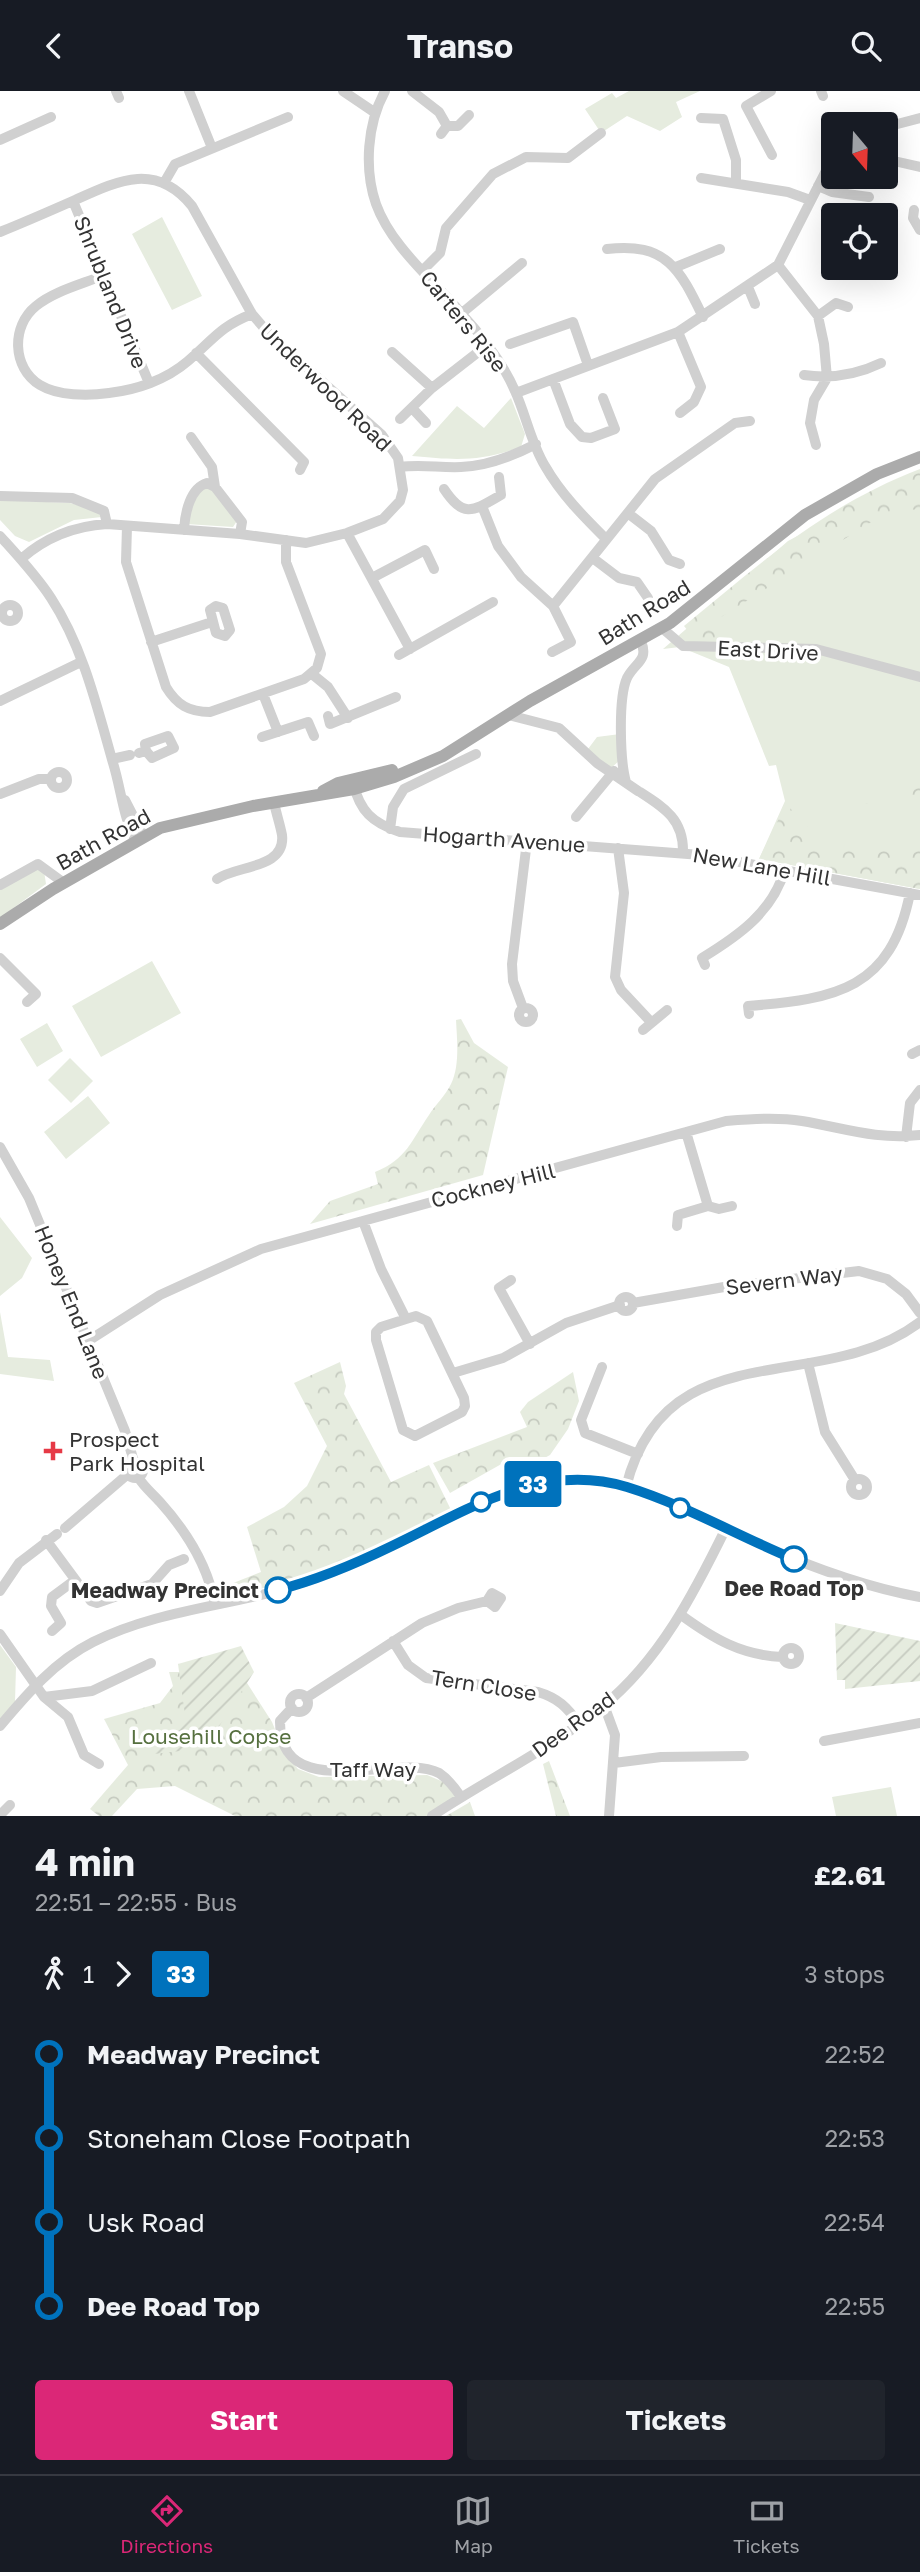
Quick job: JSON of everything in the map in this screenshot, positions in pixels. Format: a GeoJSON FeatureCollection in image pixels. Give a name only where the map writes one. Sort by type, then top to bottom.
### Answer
{"type":"FeatureCollection","features":[{"type":"Feature","properties":{"kind":"main road","name":"Bath Road"},"geometry":{"type":"LineString","coordinates":[[0,924],[60,879],[139,837],[184,821],[317,794],[328,787],[353,785],[393,770],[403,771],[450,752],[509,715],[662,628],[699,603],[772,539],[805,515],[920,449]]}},
{"type":"Feature","properties":{"kind":"main road","name":"Bath Road"},"geometry":{"type":"LineString","coordinates":[[892,466],[920,457]]}},
{"type":"Feature","properties":{"kind":"street"},"geometry":{"type":"LineString","coordinates":[[188,91],[212,148]]}},
{"type":"Feature","properties":{"kind":"street"},"geometry":{"type":"LineString","coordinates":[[343,91],[374,112]]}},
{"type":"Feature","properties":{"kind":"street","name":"Carters Rise"},"geometry":{"type":"LineString","coordinates":[[385,91],[374,112],[369,159],[376,204],[392,232],[462,313],[505,369],[543,463],[568,501],[606,539]]}},
{"type":"Feature","properties":{"kind":"street"},"geometry":{"type":"LineString","coordinates":[[412,91],[429,96],[439,112],[444,130],[458,126],[469,115]]}},
{"type":"Feature","properties":{"kind":"street"},"geometry":{"type":"LineString","coordinates":[[771,91],[746,106],[772,155]]}},
{"type":"Feature","properties":{"kind":"street"},"geometry":{"type":"LineString","coordinates":[[0,140],[51,117]]}},
{"type":"Feature","properties":{"kind":"street"},"geometry":{"type":"LineString","coordinates":[[1,228],[127,179],[164,183],[174,164],[272,117],[288,117]]}},
{"type":"Feature","properties":{"kind":"street"},"geometry":{"type":"LineString","coordinates":[[701,118],[723,119],[736,160],[736,183]]}},
{"type":"Feature","properties":{"kind":"street"},"geometry":{"type":"LineString","coordinates":[[898,124],[920,118]]}},
{"type":"Feature","properties":{"kind":"street"},"geometry":{"type":"LineString","coordinates":[[423,270],[440,253],[446,228],[493,174],[526,157],[568,158],[601,133]]}},
{"type":"Feature","properties":{"kind":"street"},"geometry":{"type":"LineString","coordinates":[[898,162],[920,167]]}},
{"type":"Feature","properties":{"kind":"street"},"geometry":{"type":"LineString","coordinates":[[701,178],[788,192],[810,200]]}},
{"type":"Feature","properties":{"kind":"street"},"geometry":{"type":"LineString","coordinates":[[516,393],[678,332],[748,287],[778,265],[821,180]]}},
{"type":"Feature","properties":{"kind":"street","name":"Underwood Road"},"geometry":{"type":"LineString","coordinates":[[21,559],[63,533],[107,524],[316,542],[383,519],[396,508],[403,490],[395,451],[377,430],[251,314],[192,207],[181,193],[164,183]]}},
{"type":"Feature","properties":{"kind":"street"},"geometry":{"type":"LineString","coordinates":[[818,186],[832,192],[869,197]]}},
{"type":"Feature","properties":{"kind":"street","name":"Shrubland Drive"},"geometry":{"type":"LineString","coordinates":[[73,201],[149,383]]}},
{"type":"Feature","properties":{"kind":"street"},"geometry":{"type":"LineString","coordinates":[[914,211],[913,218],[920,230]]}},
{"type":"Feature","properties":{"kind":"street"},"geometry":{"type":"LineString","coordinates":[[607,249],[641,249],[676,267],[702,317]]}},
{"type":"Feature","properties":{"kind":"street"},"geometry":{"type":"LineString","coordinates":[[676,267],[720,249]]}},
{"type":"Feature","properties":{"kind":"street"},"geometry":{"type":"LineString","coordinates":[[462,313],[522,263]]}},
{"type":"Feature","properties":{"kind":"street"},"geometry":{"type":"LineString","coordinates":[[778,265],[818,316],[824,344],[827,378],[814,400],[810,422],[816,445]]}},
{"type":"Feature","properties":{"kind":"street"},"geometry":{"type":"LineString","coordinates":[[104,275],[35,306],[25,318],[18,335],[22,365],[40,385],[57,391],[108,393],[149,383],[180,367],[227,324],[251,314]]}},
{"type":"Feature","properties":{"kind":"street"},"geometry":{"type":"LineString","coordinates":[[748,287],[755,304]]}},
{"type":"Feature","properties":{"kind":"street"},"geometry":{"type":"LineString","coordinates":[[818,316],[836,303],[848,307]]}},
{"type":"Feature","properties":{"kind":"street"},"geometry":{"type":"LineString","coordinates":[[510,344],[572,322],[588,365]]}},
{"type":"Feature","properties":{"kind":"street"},"geometry":{"type":"LineString","coordinates":[[678,332],[701,387],[694,402],[680,413]]}},
{"type":"Feature","properties":{"kind":"street"},"geometry":{"type":"LineString","coordinates":[[400,419],[432,388],[485,346]]}},
{"type":"Feature","properties":{"kind":"street"},"geometry":{"type":"LineString","coordinates":[[392,352],[432,388]]}},
{"type":"Feature","properties":{"kind":"street"},"geometry":{"type":"LineString","coordinates":[[196,353],[305,462]]}},
{"type":"Feature","properties":{"kind":"street"},"geometry":{"type":"LineString","coordinates":[[804,375],[827,378],[864,371],[881,363]]}},
{"type":"Feature","properties":{"kind":"street"},"geometry":{"type":"LineString","coordinates":[[553,379],[570,424],[582,437],[591,438],[615,429],[603,398]]}},
{"type":"Feature","properties":{"kind":"street"},"geometry":{"type":"LineString","coordinates":[[412,408],[426,423]]}},
{"type":"Feature","properties":{"kind":"street"},"geometry":{"type":"LineString","coordinates":[[553,606],[594,559],[606,539],[655,479],[735,423],[750,421]]}},
{"type":"Feature","properties":{"kind":"street"},"geometry":{"type":"LineString","coordinates":[[191,437],[212,467],[215,487]]}},
{"type":"Feature","properties":{"kind":"street"},"geometry":{"type":"LineString","coordinates":[[400,467],[419,464],[473,466],[500,460],[536,444]]}},
{"type":"Feature","properties":{"kind":"street"},"geometry":{"type":"LineString","coordinates":[[444,489],[456,507],[464,510],[482,506],[501,495],[503,489],[499,477]]}},
{"type":"Feature","properties":{"kind":"street"},"geometry":{"type":"LineString","coordinates":[[184,530],[186,512],[199,485],[207,483],[215,487],[242,522],[240,534]]}},
{"type":"Feature","properties":{"kind":"street"},"geometry":{"type":"LineString","coordinates":[[0,496],[72,498],[104,510],[107,524]]}},
{"type":"Feature","properties":{"kind":"street"},"geometry":{"type":"LineString","coordinates":[[482,506],[498,546],[521,577],[553,606],[571,642],[552,652]]}},
{"type":"Feature","properties":{"kind":"street"},"geometry":{"type":"LineString","coordinates":[[629,514],[651,531],[669,560],[680,564]]}},
{"type":"Feature","properties":{"kind":"street"},"geometry":{"type":"LineString","coordinates":[[127,526],[127,562],[166,687],[185,708],[210,712],[312,674],[321,654],[286,562],[286,540]]}},
{"type":"Feature","properties":{"kind":"street"},"geometry":{"type":"LineString","coordinates":[[347,533],[410,649]]}},
{"type":"Feature","properties":{"kind":"street"},"geometry":{"type":"LineString","coordinates":[[0,536],[53,600],[81,662],[112,759],[128,825],[139,837]]}},
{"type":"Feature","properties":{"kind":"street"},"geometry":{"type":"LineString","coordinates":[[372,578],[422,546],[434,569]]}},
{"type":"Feature","properties":{"kind":"street"},"geometry":{"type":"LineString","coordinates":[[594,559],[619,578],[637,582],[648,598]]}},
{"type":"Feature","properties":{"kind":"street"},"geometry":{"type":"LineString","coordinates":[[398,655],[493,601]]}},
{"type":"Feature","properties":{"kind":"street"},"geometry":{"type":"LineString","coordinates":[[151,642],[212,622]]}},
{"type":"Feature","properties":{"kind":"street","name":"East Drive"},"geometry":{"type":"LineString","coordinates":[[662,628],[683,646],[816,649],[920,677]]}},
{"type":"Feature","properties":{"kind":"street"},"geometry":{"type":"LineString","coordinates":[[626,782],[622,767],[622,714],[627,678],[643,660],[645,651],[641,641]]}},
{"type":"Feature","properties":{"kind":"street"},"geometry":{"type":"LineString","coordinates":[[0,701],[81,662]]}},
{"type":"Feature","properties":{"kind":"street"},"geometry":{"type":"LineString","coordinates":[[312,674],[328,687],[348,718]]}},
{"type":"Feature","properties":{"kind":"street"},"geometry":{"type":"LineString","coordinates":[[263,694],[278,732]]}},
{"type":"Feature","properties":{"kind":"street"},"geometry":{"type":"LineString","coordinates":[[328,716],[330,724],[396,697]]}},
{"type":"Feature","properties":{"kind":"street","name":"New Lane Hill"},"geometry":{"type":"LineString","coordinates":[[509,715],[559,727],[611,773],[674,816],[683,842],[683,853],[915,894]]}},
{"type":"Feature","properties":{"kind":"street"},"geometry":{"type":"LineString","coordinates":[[262,737],[308,722],[314,736]]}},
{"type":"Feature","properties":{"kind":"street"},"geometry":{"type":"LineString","coordinates":[[112,759],[139,753]]}},
{"type":"Feature","properties":{"kind":"street"},"geometry":{"type":"LineString","coordinates":[[353,785],[363,811],[390,829],[393,807],[404,789],[476,754]]}},
{"type":"Feature","properties":{"kind":"street"},"geometry":{"type":"LineString","coordinates":[[576,817],[611,773],[622,767]]}},
{"type":"Feature","properties":{"kind":"street"},"geometry":{"type":"LineString","coordinates":[[0,794],[39,779],[50,779]]}},
{"type":"Feature","properties":{"kind":"street"},"geometry":{"type":"LineString","coordinates":[[217,879],[227,872],[271,860],[280,852],[282,837],[274,803]]}},
{"type":"Feature","properties":{"kind":"street","name":"Hogarth Avenue"},"geometry":{"type":"LineString","coordinates":[[390,829],[683,853]]}},
{"type":"Feature","properties":{"kind":"street"},"geometry":{"type":"LineString","coordinates":[[523,1008],[517,994],[512,964],[527,841]]}},
{"type":"Feature","properties":{"kind":"street"},"geometry":{"type":"LineString","coordinates":[[618,848],[624,893],[615,977],[647,1026],[667,1010]]}},
{"type":"Feature","properties":{"kind":"street"},"geometry":{"type":"LineString","coordinates":[[0,885],[32,865],[42,866],[60,879]]}},
{"type":"Feature","properties":{"kind":"street"},"geometry":{"type":"LineString","coordinates":[[701,958],[731,940],[760,915],[785,869]]}},
{"type":"Feature","properties":{"kind":"street"},"geometry":{"type":"LineString","coordinates":[[748,1006],[789,1003],[849,987],[873,973],[899,935],[915,894]]}},
{"type":"Feature","properties":{"kind":"street"},"geometry":{"type":"LineString","coordinates":[[0,958],[40,990],[27,1002]]}},
{"type":"Feature","properties":{"kind":"street"},"geometry":{"type":"LineString","coordinates":[[906,1137],[910,1103],[920,1090]]}},
{"type":"Feature","properties":{"kind":"street","name":"Cockney Hill"},"geometry":{"type":"LineString","coordinates":[[88,1341],[160,1295],[261,1249],[726,1121],[760,1118],[799,1120],[876,1137],[920,1136]]}},
{"type":"Feature","properties":{"kind":"street"},"geometry":{"type":"LineString","coordinates":[[686,1132],[708,1206]]}},
{"type":"Feature","properties":{"kind":"street","name":"Honey End Lane"},"geometry":{"type":"LineString","coordinates":[[0,1147],[29,1198],[125,1431],[134,1462],[142,1466],[142,1474],[133,1476]]}},
{"type":"Feature","properties":{"kind":"street"},"geometry":{"type":"LineString","coordinates":[[677,1226],[678,1215],[708,1206],[719,1209],[732,1206]]}},
{"type":"Feature","properties":{"kind":"street"},"geometry":{"type":"LineString","coordinates":[[363,1221],[381,1269],[406,1319]]}},
{"type":"Feature","properties":{"kind":"street","name":"Severn Way"},"geometry":{"type":"LineString","coordinates":[[453,1373],[503,1358],[576,1319],[620,1305],[628,1311],[633,1303],[724,1287],[859,1271],[887,1279],[906,1294],[920,1313]]}},
{"type":"Feature","properties":{"kind":"street"},"geometry":{"type":"LineString","coordinates":[[511,1280],[499,1288],[530,1344]]}},
{"type":"Feature","properties":{"kind":"street"},"geometry":{"type":"LineString","coordinates":[[416,1316],[427,1321],[466,1406],[462,1412],[415,1437],[407,1435],[376,1340],[376,1332],[381,1327],[406,1319],[416,1316]]}},
{"type":"Feature","properties":{"kind":"street"},"geometry":{"type":"LineString","coordinates":[[626,1487],[648,1432],[670,1407],[690,1392],[717,1381],[859,1351],[890,1340],[920,1322]]}},
{"type":"Feature","properties":{"kind":"street"},"geometry":{"type":"LineString","coordinates":[[808,1363],[825,1431],[855,1480]]}},
{"type":"Feature","properties":{"kind":"street"},"geometry":{"type":"LineString","coordinates":[[602,1367],[581,1420],[585,1433],[638,1454]]}},
{"type":"Feature","properties":{"kind":"street"},"geometry":{"type":"LineString","coordinates":[[0,1591],[19,1563],[133,1476]]}},
{"type":"Feature","properties":{"kind":"street","name":"Honey End Lane"},"geometry":{"type":"LineString","coordinates":[[133,1476],[182,1528],[212,1586],[215,1605]]}},
{"type":"Feature","properties":{"kind":"street"},"geometry":{"type":"LineString","coordinates":[[0,1726],[37,1684],[74,1652],[121,1629],[247,1599],[320,1577],[392,1546],[496,1494],[529,1484],[564,1479],[626,1487],[835,1575],[920,1597]]}},
{"type":"Feature","properties":{"kind":"street","name":"Dee Road"},"geometry":{"type":"LineString","coordinates":[[432,1816],[579,1724],[604,1705],[642,1666],[681,1615],[726,1528]]}},
{"type":"Feature","properties":{"kind":"street"},"geometry":{"type":"LineString","coordinates":[[46,1540],[91,1601],[104,1602],[152,1584],[169,1565],[184,1559]]}},
{"type":"Feature","properties":{"kind":"street"},"geometry":{"type":"LineString","coordinates":[[52,1631],[61,1623],[51,1607],[52,1597],[75,1580]]}},
{"type":"Feature","properties":{"kind":"street"},"geometry":{"type":"LineString","coordinates":[[393,1641],[422,1623],[458,1608],[486,1601]]}},
{"type":"Feature","properties":{"kind":"street"},"geometry":{"type":"LineString","coordinates":[[681,1615],[735,1649],[756,1656],[782,1657]]}},
{"type":"Feature","properties":{"kind":"street"},"geometry":{"type":"LineString","coordinates":[[0,1634],[44,1697],[68,1717],[84,1755],[99,1764]]}},
{"type":"Feature","properties":{"kind":"street","name":"Taff Way"},"geometry":{"type":"LineString","coordinates":[[393,1641],[306,1698],[305,1709],[300,1711],[292,1708],[282,1715],[279,1734],[294,1756],[311,1768],[358,1772],[420,1768],[438,1773],[461,1797]]}},
{"type":"Feature","properties":{"kind":"street","name":"Tern Close"},"geometry":{"type":"LineString","coordinates":[[393,1641],[408,1665],[426,1678],[547,1695],[569,1708],[579,1724]]}},
{"type":"Feature","properties":{"kind":"street"},"geometry":{"type":"LineString","coordinates":[[44,1697],[75,1696],[92,1691],[151,1663]]}},
{"type":"Feature","properties":{"kind":"street"},"geometry":{"type":"LineString","coordinates":[[604,1705],[613,1723],[614,1763],[609,1816]]}},
{"type":"Feature","properties":{"kind":"street"},"geometry":{"type":"LineString","coordinates":[[824,1741],[920,1723]]}},
{"type":"Feature","properties":{"kind":"street"},"geometry":{"type":"LineString","coordinates":[[614,1763],[662,1757],[744,1756]]}},
{"type":"Feature","properties":{"kind":"street"},"geometry":{"type":"LineString","coordinates":[[0,1815],[9,1805]]}},
{"type":"Feature","properties":{"kind":"green space"},"geometry":{"type":"Polygon","coordinates":[[[629,91],[700,91],[676,102],[682,117],[660,131],[627,116],[601,133],[585,109],[612,93],[616,98],[629,91]]]}},
{"type":"Feature","properties":{"kind":"green space"},"geometry":{"type":"Polygon","coordinates":[[[162,217],[202,296],[172,310],[132,234],[162,217]]]}},
{"type":"Feature","properties":{"kind":"green space"},"geometry":{"type":"Polygon","coordinates":[[[511,398],[525,434],[521,447],[467,459],[412,456],[457,406],[484,428],[511,398]]]}},
{"type":"Feature","properties":{"kind":"green space"},"geometry":{"type":"Polygon","coordinates":[[[920,469],[920,509],[887,512],[718,619],[718,639],[697,642],[684,626],[795,537],[854,500],[920,469]]]}},
{"type":"Feature","properties":{"kind":"green space"},"geometry":{"type":"Polygon","coordinates":[[[920,471],[920,889],[759,859],[785,801],[776,765],[769,766],[729,667],[680,647],[663,649],[788,541],[920,471]]]}},
{"type":"Feature","properties":{"kind":"green space"},"geometry":{"type":"Polygon","coordinates":[[[205,487],[213,490],[237,521],[233,527],[186,524],[198,491],[205,487]]]}},
{"type":"Feature","properties":{"kind":"green space"},"geometry":{"type":"Polygon","coordinates":[[[0,500],[70,503],[100,511],[102,517],[74,520],[29,542],[15,536],[0,520],[0,500]]]}},
{"type":"Feature","properties":{"kind":"green space"},"geometry":{"type":"Polygon","coordinates":[[[620,734],[620,760],[610,769],[588,749],[597,737],[620,734]]]}},
{"type":"Feature","properties":{"kind":"green space"},"geometry":{"type":"Polygon","coordinates":[[[920,787],[920,800],[864,804],[920,787]]]}},
{"type":"Feature","properties":{"kind":"green space"},"geometry":{"type":"Polygon","coordinates":[[[786,804],[829,849],[904,851],[920,847],[920,889],[759,859],[786,804]]]}},
{"type":"Feature","properties":{"kind":"green space"},"geometry":{"type":"Polygon","coordinates":[[[34,869],[44,871],[46,884],[0,918],[0,889],[34,869]]]}},
{"type":"Feature","properties":{"kind":"green space"},"geometry":{"type":"Polygon","coordinates":[[[152,961],[181,1013],[101,1057],[72,1006],[152,961]]]}},
{"type":"Feature","properties":{"kind":"green space"},"geometry":{"type":"Polygon","coordinates":[[[461,1019],[474,1043],[508,1067],[483,1175],[310,1224],[330,1201],[378,1184],[375,1172],[394,1161],[407,1148],[454,1077],[457,1061],[456,1020],[461,1019]]]}},
{"type":"Feature","properties":{"kind":"green space"},"geometry":{"type":"Polygon","coordinates":[[[47,1023],[63,1051],[37,1067],[20,1039],[47,1023]]]}},
{"type":"Feature","properties":{"kind":"green space"},"geometry":{"type":"Polygon","coordinates":[[[70,1058],[93,1081],[71,1103],[48,1080],[70,1058]]]}},
{"type":"Feature","properties":{"kind":"green space"},"geometry":{"type":"Polygon","coordinates":[[[88,1096],[110,1123],[66,1159],[44,1132],[88,1096]]]}},
{"type":"Feature","properties":{"kind":"green space"},"geometry":{"type":"Polygon","coordinates":[[[0,1217],[32,1258],[22,1278],[0,1296],[0,1217]]]}},
{"type":"Feature","properties":{"kind":"green space"},"geometry":{"type":"Polygon","coordinates":[[[0,1312],[8,1357],[50,1360],[54,1381],[0,1374],[0,1312]]]}},
{"type":"Feature","properties":{"kind":"green space"},"geometry":{"type":"Polygon","coordinates":[[[340,1362],[346,1386],[344,1394],[391,1482],[429,1465],[452,1512],[321,1571],[236,1596],[223,1587],[261,1572],[247,1527],[284,1507],[307,1486],[327,1446],[294,1383],[340,1362]]]}},
{"type":"Feature","properties":{"kind":"green space"},"geometry":{"type":"Polygon","coordinates":[[[573,1372],[579,1401],[568,1429],[550,1455],[541,1460],[505,1462],[450,1493],[433,1463],[527,1427],[520,1412],[528,1402],[573,1372]]]}},
{"type":"Feature","properties":{"kind":"green space"},"geometry":{"type":"Polygon","coordinates":[[[835,1623],[920,1641],[920,1681],[845,1689],[845,1680],[837,1680],[835,1623]]]}},
{"type":"Feature","properties":{"kind":"green space"},"geometry":{"type":"Polygon","coordinates":[[[0,1645],[16,1667],[15,1702],[0,1720],[0,1645]]]}},
{"type":"Feature","properties":{"kind":"green space"},"geometry":{"type":"Polygon","coordinates":[[[241,1646],[254,1672],[211,1739],[180,1751],[154,1754],[186,1722],[178,1664],[241,1646]]]}},
{"type":"Feature","properties":{"kind":"green space","name":"Lousehill Copse"},"geometry":{"type":"Polygon","coordinates":[[[231,1658],[272,1722],[285,1754],[298,1769],[319,1777],[427,1775],[446,1783],[459,1796],[427,1816],[235,1816],[175,1786],[137,1789],[112,1816],[99,1816],[90,1809],[128,1765],[104,1719],[160,1703],[173,1686],[169,1672],[188,1672],[231,1658]]]}},
{"type":"Feature","properties":{"kind":"green space"},"geometry":{"type":"Polygon","coordinates":[[[549,1761],[570,1816],[556,1816],[543,1764],[549,1761]]]}},
{"type":"Feature","properties":{"kind":"green space"},"geometry":{"type":"Polygon","coordinates":[[[891,1787],[897,1816],[836,1816],[832,1797],[891,1787]]]}},
{"type":"Feature","properties":{"kind":"green space"},"geometry":{"type":"Polygon","coordinates":[[[470,1802],[475,1816],[446,1816],[470,1802]]]}},
{"type":"Feature","properties":{"kind":"bus line","name":"33"},"geometry":{"type":"LineString","coordinates":[[278,1590],[320,1577],[392,1546],[496,1494],[529,1484],[564,1479],[626,1487],[685,1510],[794,1559]]}},
{"type":"Feature","properties":{"kind":"place","name":"Prospect Park Hospital"},"geometry":{"type":"Point","coordinates":[53,1451]}},
{"type":"Feature","properties":{"kind":"place","name":"Dee Road Top"},"geometry":{"type":"Point","coordinates":[794,1559]}},
{"type":"Feature","properties":{"kind":"place","name":"Meadway Precinct"},"geometry":{"type":"Point","coordinates":[278,1590]}}]}
